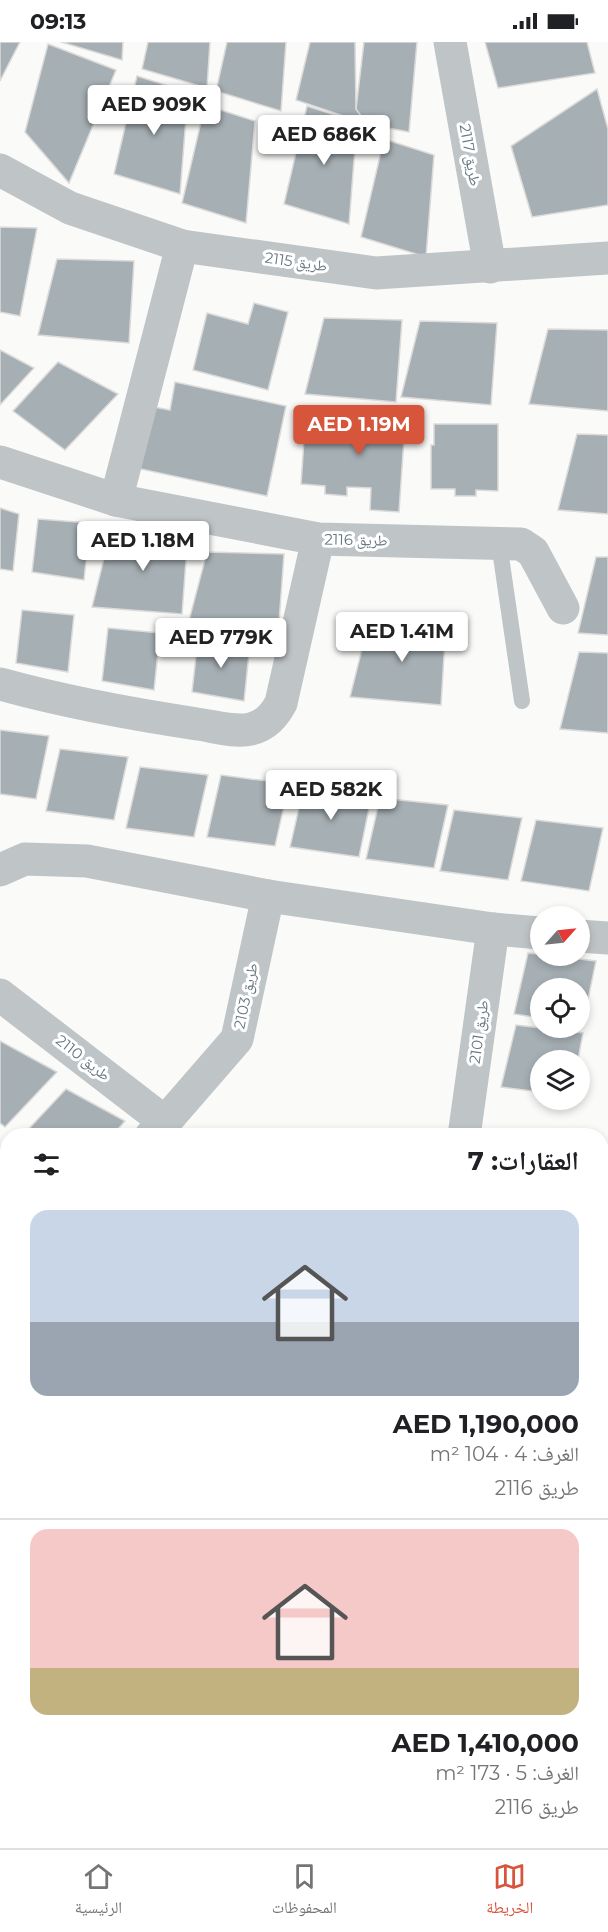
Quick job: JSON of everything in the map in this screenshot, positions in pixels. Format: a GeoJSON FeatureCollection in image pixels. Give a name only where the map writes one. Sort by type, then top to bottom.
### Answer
{"type":"FeatureCollection","features":[{"type":"Feature","properties":{"kind":"street","name":"طريق 2117"},"geometry":{"type":"LineString","coordinates":[[450,42],[490,267]]}},
{"type":"Feature","properties":{"kind":"street","name":"طريق 2115"},"geometry":{"type":"LineString","coordinates":[[0,170],[70,208],[182,246],[376,273],[608,258]]}},
{"type":"Feature","properties":{"kind":"street"},"geometry":{"type":"LineString","coordinates":[[116,500],[182,246]]}},
{"type":"Feature","properties":{"kind":"street","name":"طريق 2116"},"geometry":{"type":"LineString","coordinates":[[0,462],[116,500],[318,539],[521,544],[533,552],[563,608]]}},
{"type":"Feature","properties":{"kind":"street"},"geometry":{"type":"LineString","coordinates":[[0,684],[100,708],[156,718],[249,730],[263,725],[274,716],[282,703],[318,539]]}},
{"type":"Feature","properties":{"kind":"street"},"geometry":{"type":"LineString","coordinates":[[0,870],[25,859],[87,861],[268,896],[493,929],[530,932]]}},
{"type":"Feature","properties":{"kind":"street","name":"طريق 2103"},"geometry":{"type":"LineString","coordinates":[[159,1128],[237,1039],[268,896]]}},
{"type":"Feature","properties":{"kind":"street","name":"طريق 2101"},"geometry":{"type":"LineString","coordinates":[[465,1128],[493,929]]}},
{"type":"Feature","properties":{"kind":"street"},"geometry":{"type":"LineString","coordinates":[[590,937],[608,938]]}},
{"type":"Feature","properties":{"kind":"street","name":"طريق 2110"},"geometry":{"type":"LineString","coordinates":[[0,995],[157,1128]]}},
{"type":"Feature","properties":{"kind":"lane"},"geometry":{"type":"LineString","coordinates":[[499,543],[522,702]]}},
{"type":"Feature","properties":{"kind":"building"},"geometry":{"type":"Polygon","coordinates":[[[0,42],[20,42],[0,81],[0,42]]]}},
{"type":"Feature","properties":{"kind":"building"},"geometry":{"type":"Polygon","coordinates":[[[61,42],[123,42],[122,60],[61,42]]]}},
{"type":"Feature","properties":{"kind":"building"},"geometry":{"type":"Polygon","coordinates":[[[148,42],[210,42],[207,88],[142,69],[148,42]]]}},
{"type":"Feature","properties":{"kind":"building"},"geometry":{"type":"Polygon","coordinates":[[[227,42],[286,42],[281,111],[216,91],[227,42]]]}},
{"type":"Feature","properties":{"kind":"building"},"geometry":{"type":"Polygon","coordinates":[[[310,42],[355,42],[356,109],[367,124],[296,100],[310,42]]]}},
{"type":"Feature","properties":{"kind":"building"},"geometry":{"type":"Polygon","coordinates":[[[364,42],[417,42],[409,132],[367,124],[356,109],[364,42]]]}},
{"type":"Feature","properties":{"kind":"building"},"geometry":{"type":"Polygon","coordinates":[[[485,42],[587,42],[595,73],[498,88],[485,42]]]}},
{"type":"Feature","properties":{"kind":"building"},"geometry":{"type":"Polygon","coordinates":[[[48,44],[116,70],[69,183],[25,132],[48,44]]]}},
{"type":"Feature","properties":{"kind":"building"},"geometry":{"type":"Polygon","coordinates":[[[137,76],[188,92],[180,194],[114,174],[137,76]]]}},
{"type":"Feature","properties":{"kind":"building"},"geometry":{"type":"Polygon","coordinates":[[[597,89],[608,129],[608,205],[532,217],[511,146],[597,89]]]}},
{"type":"Feature","properties":{"kind":"building"},"geometry":{"type":"Polygon","coordinates":[[[205,105],[255,121],[246,223],[182,203],[205,105]]]}},
{"type":"Feature","properties":{"kind":"building"},"geometry":{"type":"Polygon","coordinates":[[[307,106],[357,122],[349,224],[284,204],[307,106]]]}},
{"type":"Feature","properties":{"kind":"building"},"geometry":{"type":"Polygon","coordinates":[[[384,139],[434,155],[426,257],[361,237],[384,139]]]}},
{"type":"Feature","properties":{"kind":"building"},"geometry":{"type":"Polygon","coordinates":[[[0,227],[37,228],[20,316],[0,312],[0,227]]]}},
{"type":"Feature","properties":{"kind":"building"},"geometry":{"type":"Polygon","coordinates":[[[57,259],[134,261],[129,343],[38,335],[57,259]]]}},
{"type":"Feature","properties":{"kind":"building"},"geometry":{"type":"Polygon","coordinates":[[[254,303],[288,312],[268,390],[193,370],[207,313],[248,324],[254,303]]]}},
{"type":"Feature","properties":{"kind":"building"},"geometry":{"type":"Polygon","coordinates":[[[324,318],[402,320],[396,402],[305,394],[324,318]]]}},
{"type":"Feature","properties":{"kind":"building"},"geometry":{"type":"Polygon","coordinates":[[[420,321],[497,323],[491,405],[401,397],[420,321]]]}},
{"type":"Feature","properties":{"kind":"building"},"geometry":{"type":"Polygon","coordinates":[[[548,329],[608,330],[608,411],[529,404],[548,329]]]}},
{"type":"Feature","properties":{"kind":"building"},"geometry":{"type":"Polygon","coordinates":[[[0,350],[34,368],[0,405],[0,350]]]}},
{"type":"Feature","properties":{"kind":"building"},"geometry":{"type":"Polygon","coordinates":[[[58,362],[118,394],[65,450],[13,411],[58,362]]]}},
{"type":"Feature","properties":{"kind":"building"},"geometry":{"type":"Polygon","coordinates":[[[175,382],[286,406],[267,496],[136,468],[149,406],[170,410],[175,382]]]}},
{"type":"Feature","properties":{"kind":"building"},"geometry":{"type":"Polygon","coordinates":[[[363,406],[406,409],[399,512],[370,510],[371,488],[347,487],[347,496],[325,494],[325,486],[301,484],[304,440],[311,441],[312,423],[337,425],[337,420],[362,422],[363,406]]]}},
{"type":"Feature","properties":{"kind":"building"},"geometry":{"type":"Polygon","coordinates":[[[434,424],[498,424],[498,491],[476,490],[476,496],[455,496],[455,489],[431,489],[431,445],[434,445],[434,424]]]}},
{"type":"Feature","properties":{"kind":"building"},"geometry":{"type":"Polygon","coordinates":[[[577,434],[608,435],[608,514],[558,510],[577,434]]]}},
{"type":"Feature","properties":{"kind":"building"},"geometry":{"type":"Polygon","coordinates":[[[0,508],[19,514],[13,571],[0,569],[0,508]]]}},
{"type":"Feature","properties":{"kind":"building"},"geometry":{"type":"Polygon","coordinates":[[[38,519],[90,523],[84,580],[32,572],[38,519]]]}},
{"type":"Feature","properties":{"kind":"building"},"geometry":{"type":"Polygon","coordinates":[[[111,530],[188,533],[182,614],[92,607],[111,530]]]}},
{"type":"Feature","properties":{"kind":"building"},"geometry":{"type":"Polygon","coordinates":[[[207,552],[284,554],[278,636],[187,628],[207,552]]]}},
{"type":"Feature","properties":{"kind":"building"},"geometry":{"type":"Polygon","coordinates":[[[596,557],[608,557],[608,635],[578,633],[596,557]]]}},
{"type":"Feature","properties":{"kind":"building"},"geometry":{"type":"Polygon","coordinates":[[[22,610],[74,615],[68,672],[16,663],[22,610]]]}},
{"type":"Feature","properties":{"kind":"building"},"geometry":{"type":"Polygon","coordinates":[[[369,621],[446,623],[441,705],[350,697],[369,621]]]}},
{"type":"Feature","properties":{"kind":"building"},"geometry":{"type":"Polygon","coordinates":[[[108,628],[160,633],[154,690],[102,681],[108,628]]]}},
{"type":"Feature","properties":{"kind":"building"},"geometry":{"type":"Polygon","coordinates":[[[198,639],[250,644],[244,701],[192,692],[198,639]]]}},
{"type":"Feature","properties":{"kind":"building"},"geometry":{"type":"Polygon","coordinates":[[[579,652],[608,653],[608,733],[560,729],[579,652]]]}},
{"type":"Feature","properties":{"kind":"building"},"geometry":{"type":"Polygon","coordinates":[[[0,730],[49,736],[36,799],[0,794],[0,730]]]}},
{"type":"Feature","properties":{"kind":"building"},"geometry":{"type":"Polygon","coordinates":[[[60,749],[128,757],[114,820],[46,811],[60,749]]]}},
{"type":"Feature","properties":{"kind":"building"},"geometry":{"type":"Polygon","coordinates":[[[140,767],[208,775],[194,837],[126,828],[140,767]]]}},
{"type":"Feature","properties":{"kind":"building"},"geometry":{"type":"Polygon","coordinates":[[[221,775],[289,784],[275,846],[207,837],[221,775]]]}},
{"type":"Feature","properties":{"kind":"building"},"geometry":{"type":"Polygon","coordinates":[[[304,786],[372,794],[359,857],[290,847],[304,786]]]}},
{"type":"Feature","properties":{"kind":"building"},"geometry":{"type":"Polygon","coordinates":[[[380,798],[448,805],[434,868],[366,859],[380,798]]]}},
{"type":"Feature","properties":{"kind":"building"},"geometry":{"type":"Polygon","coordinates":[[[454,810],[522,818],[508,880],[440,871],[454,810]]]}},
{"type":"Feature","properties":{"kind":"building"},"geometry":{"type":"Polygon","coordinates":[[[536,820],[603,828],[589,891],[521,881],[536,820]]]}},
{"type":"Feature","properties":{"kind":"building"},"geometry":{"type":"Polygon","coordinates":[[[528,953],[530,953],[530,966],[590,966],[590,960],[596,961],[590,990],[590,978],[530,978],[530,1016],[514,1014],[528,953]]]}},
{"type":"Feature","properties":{"kind":"building"},"geometry":{"type":"Polygon","coordinates":[[[516,1025],[530,1027],[530,1038],[582,1038],[580,1050],[530,1050],[530,1091],[501,1087],[516,1025]]]}},
{"type":"Feature","properties":{"kind":"building"},"geometry":{"type":"Polygon","coordinates":[[[0,1041],[57,1072],[5,1127],[0,1123],[0,1041]]]}},
{"type":"Feature","properties":{"kind":"building"},"geometry":{"type":"Polygon","coordinates":[[[66,1089],[125,1121],[119,1128],[29,1128],[66,1089]]]}}]}
